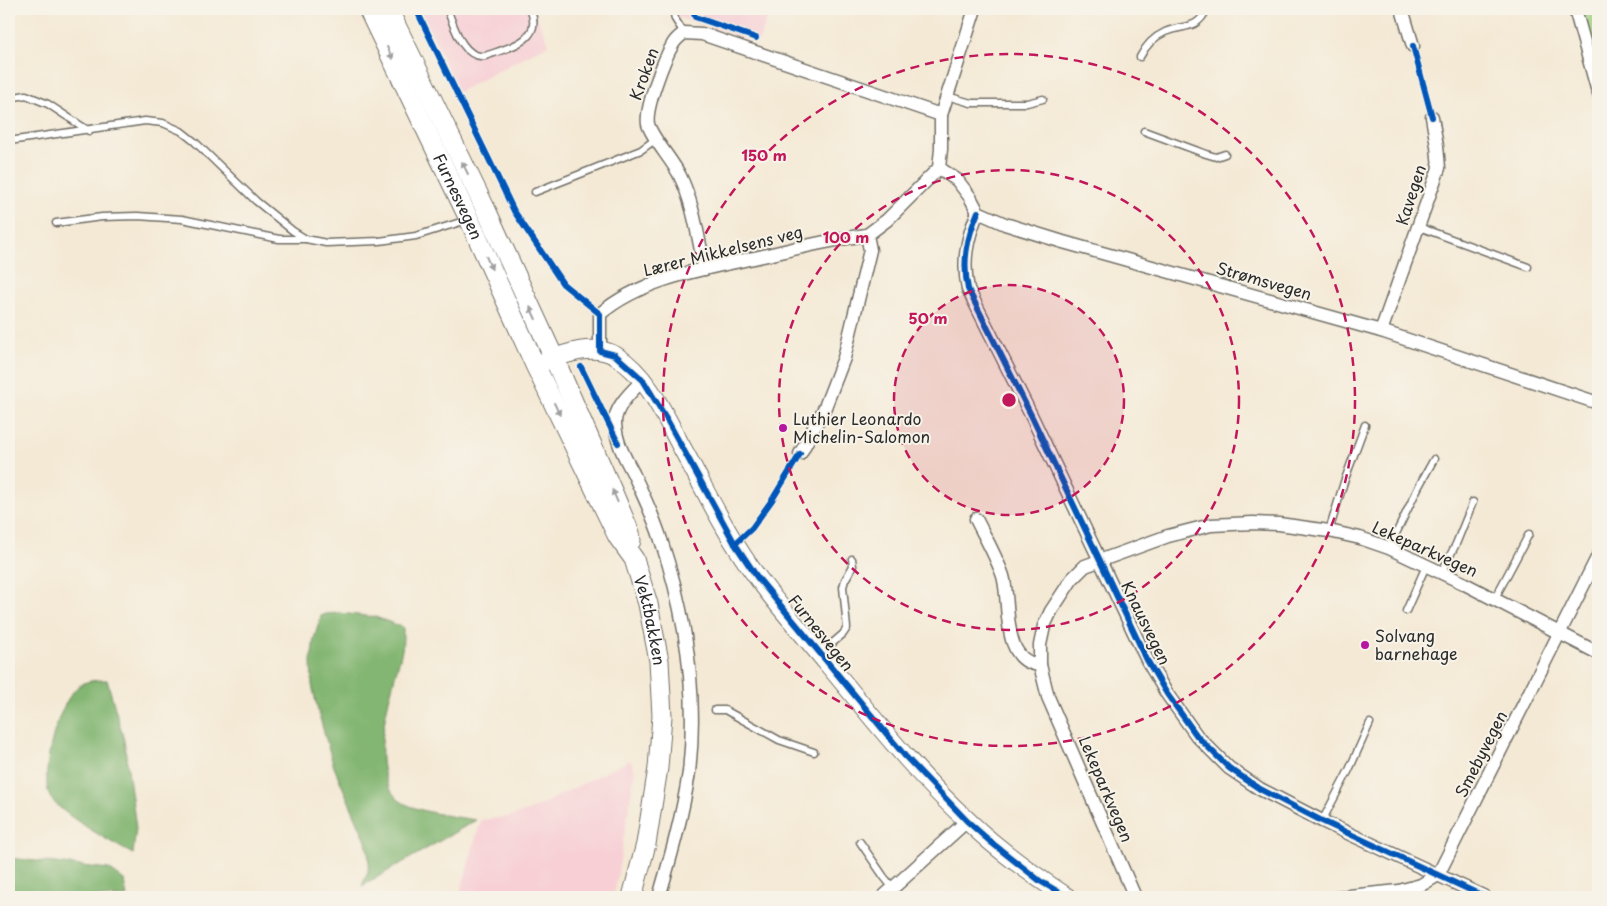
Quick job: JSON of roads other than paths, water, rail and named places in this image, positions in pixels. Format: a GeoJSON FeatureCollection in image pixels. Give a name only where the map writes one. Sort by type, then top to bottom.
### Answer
{"type":"FeatureCollection","features":[{"type":"Feature","properties":{"kind":"main road","name":"Furnesvegen"},"geometry":{"type":"LineString","coordinates":[[368,9],[554,358],[630,533],[634,560]]}},
{"type":"Feature","properties":{"kind":"main road","name":"Furnesvegen"},"geometry":{"type":"LineString","coordinates":[[388,9],[478,216],[535,366]]}},
{"type":"Feature","properties":{"kind":"main road","name":"Vektbakken"},"geometry":{"type":"LineString","coordinates":[[535,366],[618,537],[634,560],[648,604],[659,661],[662,716],[657,778],[646,844],[632,897]]}},
{"type":"Feature","properties":{"kind":"street"},"geometry":{"type":"LineString","coordinates":[[800,454],[825,408],[844,358],[870,250],[867,235],[887,220],[939,168],[941,115],[975,9]]}},
{"type":"Feature","properties":{"kind":"street"},"geometry":{"type":"LineString","coordinates":[[1402,9],[1413,46]]}},
{"type":"Feature","properties":{"kind":"street"},"geometry":{"type":"LineString","coordinates":[[1575,9],[1598,92]]}},
{"type":"Feature","properties":{"kind":"street"},"geometry":{"type":"LineString","coordinates":[[684,33],[702,34],[941,115]]}},
{"type":"Feature","properties":{"kind":"street","name":"Kroken"},"geometry":{"type":"LineString","coordinates":[[684,33],[674,43],[664,62],[647,112],[648,125],[682,179],[691,208],[705,270]]}},
{"type":"Feature","properties":{"kind":"street","name":"Kavegen"},"geometry":{"type":"LineString","coordinates":[[1381,331],[1439,168],[1432,117]]}},
{"type":"Feature","properties":{"kind":"street"},"geometry":{"type":"LineString","coordinates":[[939,168],[957,180],[970,196],[978,212]]}},
{"type":"Feature","properties":{"kind":"street","name":"Strømsvegen"},"geometry":{"type":"LineString","coordinates":[[978,212],[1005,224],[1063,242],[1381,331],[1598,403]]}},
{"type":"Feature","properties":{"kind":"street","name":"Knausvegen"},"geometry":{"type":"LineString","coordinates":[[978,212],[970,232],[965,256],[965,274],[968,289],[1147,660],[1171,701],[1197,736],[1229,768],[1243,779],[1322,821],[1485,897]]}},
{"type":"Feature","properties":{"kind":"street","name":"Lærer Mikkelsens veg"},"geometry":{"type":"LineString","coordinates":[[600,351],[600,314],[613,303],[634,292],[659,282],[705,270],[834,240],[867,235]]}},
{"type":"Feature","properties":{"kind":"street","name":"Furnesvegen"},"geometry":{"type":"LineString","coordinates":[[535,366],[574,351],[600,351],[615,355],[643,380],[735,544],[757,577],[820,654],[912,763],[967,821],[1016,863],[1067,897]]}},
{"type":"Feature","properties":{"kind":"street","name":"Vektbakken"},"geometry":{"type":"LineString","coordinates":[[643,380],[619,408],[614,422],[618,442],[658,529],[672,573],[687,644],[692,697],[692,738],[687,780],[675,842],[659,897]]}},
{"type":"Feature","properties":{"kind":"street"},"geometry":{"type":"LineString","coordinates":[[976,519],[1003,577],[1009,632],[1014,645],[1026,661],[1033,665],[1040,665]]}},
{"type":"Feature","properties":{"kind":"street","name":"Lekeparkvegen"},"geometry":{"type":"LineString","coordinates":[[1135,897],[1048,697],[1040,665],[1040,645],[1044,626],[1061,594],[1085,566],[1101,562],[1168,536],[1211,525],[1279,524],[1329,531],[1360,538],[1389,548],[1598,653]]}},
{"type":"Feature","properties":{"kind":"street","name":"Smebyvegen"},"geometry":{"type":"LineString","coordinates":[[1438,875],[1598,556]]}},
{"type":"Feature","properties":{"kind":"street"},"geometry":{"type":"LineString","coordinates":[[883,897],[967,821]]}},
{"type":"Feature","properties":{"kind":"street"},"geometry":{"type":"LineString","coordinates":[[1339,897],[1399,891],[1421,885],[1438,875]]}},
{"type":"Feature","properties":{"kind":"lane"},"geometry":{"type":"LineString","coordinates":[[447,9],[463,45],[470,53],[478,57],[522,42],[530,35],[534,27],[534,17],[530,9]]}},
{"type":"Feature","properties":{"kind":"lane"},"geometry":{"type":"LineString","coordinates":[[673,9],[675,18],[684,33]]}},
{"type":"Feature","properties":{"kind":"lane"},"geometry":{"type":"LineString","coordinates":[[1140,56],[1144,48],[1159,36],[1165,32],[1191,26],[1203,18],[1207,9]]}},
{"type":"Feature","properties":{"kind":"lane"},"geometry":{"type":"LineString","coordinates":[[9,98],[26,95],[41,101],[88,131]]}},
{"type":"Feature","properties":{"kind":"lane"},"geometry":{"type":"LineString","coordinates":[[947,96],[971,103],[1026,103],[1043,99]]}},
{"type":"Feature","properties":{"kind":"lane"},"geometry":{"type":"LineString","coordinates":[[9,141],[88,131],[146,121],[163,122],[181,131],[195,142],[256,201],[293,232],[306,239]]}},
{"type":"Feature","properties":{"kind":"lane"},"geometry":{"type":"LineString","coordinates":[[1144,131],[1211,156],[1216,157],[1225,154]]}},
{"type":"Feature","properties":{"kind":"lane"},"geometry":{"type":"LineString","coordinates":[[535,192],[641,150],[656,139]]}},
{"type":"Feature","properties":{"kind":"lane"},"geometry":{"type":"LineString","coordinates":[[56,223],[102,217],[137,216],[182,219],[279,239],[306,239],[326,243],[379,241],[416,236],[478,216]]}},
{"type":"Feature","properties":{"kind":"lane"},"geometry":{"type":"LineString","coordinates":[[1419,227],[1528,267]]}},
{"type":"Feature","properties":{"kind":"lane"},"geometry":{"type":"LineString","coordinates":[[1329,531],[1365,425]]}},
{"type":"Feature","properties":{"kind":"lane"},"geometry":{"type":"LineString","coordinates":[[1389,548],[1434,459]]}},
{"type":"Feature","properties":{"kind":"lane"},"geometry":{"type":"LineString","coordinates":[[1442,573],[1473,502]]}},
{"type":"Feature","properties":{"kind":"lane"},"geometry":{"type":"LineString","coordinates":[[1494,600],[1529,534]]}},
{"type":"Feature","properties":{"kind":"lane"},"geometry":{"type":"LineString","coordinates":[[820,654],[843,634],[846,628],[843,587],[854,566],[852,559]]}},
{"type":"Feature","properties":{"kind":"lane"},"geometry":{"type":"LineString","coordinates":[[1406,611],[1426,566]]}},
{"type":"Feature","properties":{"kind":"lane"},"geometry":{"type":"LineString","coordinates":[[715,710],[725,710],[779,740],[814,752]]}},
{"type":"Feature","properties":{"kind":"lane"},"geometry":{"type":"LineString","coordinates":[[1322,821],[1349,770],[1370,723]]}},
{"type":"Feature","properties":{"kind":"lane"},"geometry":{"type":"LineString","coordinates":[[860,842],[893,888]]}},
{"type":"Feature","properties":{"kind":"place","name":"Luthier Leonardo Michelin-Salomon"},"geometry":{"type":"Point","coordinates":[783,428]}},
{"type":"Feature","properties":{"kind":"place","name":"Solvang barnehage"},"geometry":{"type":"Point","coordinates":[1365,645]}}]}
